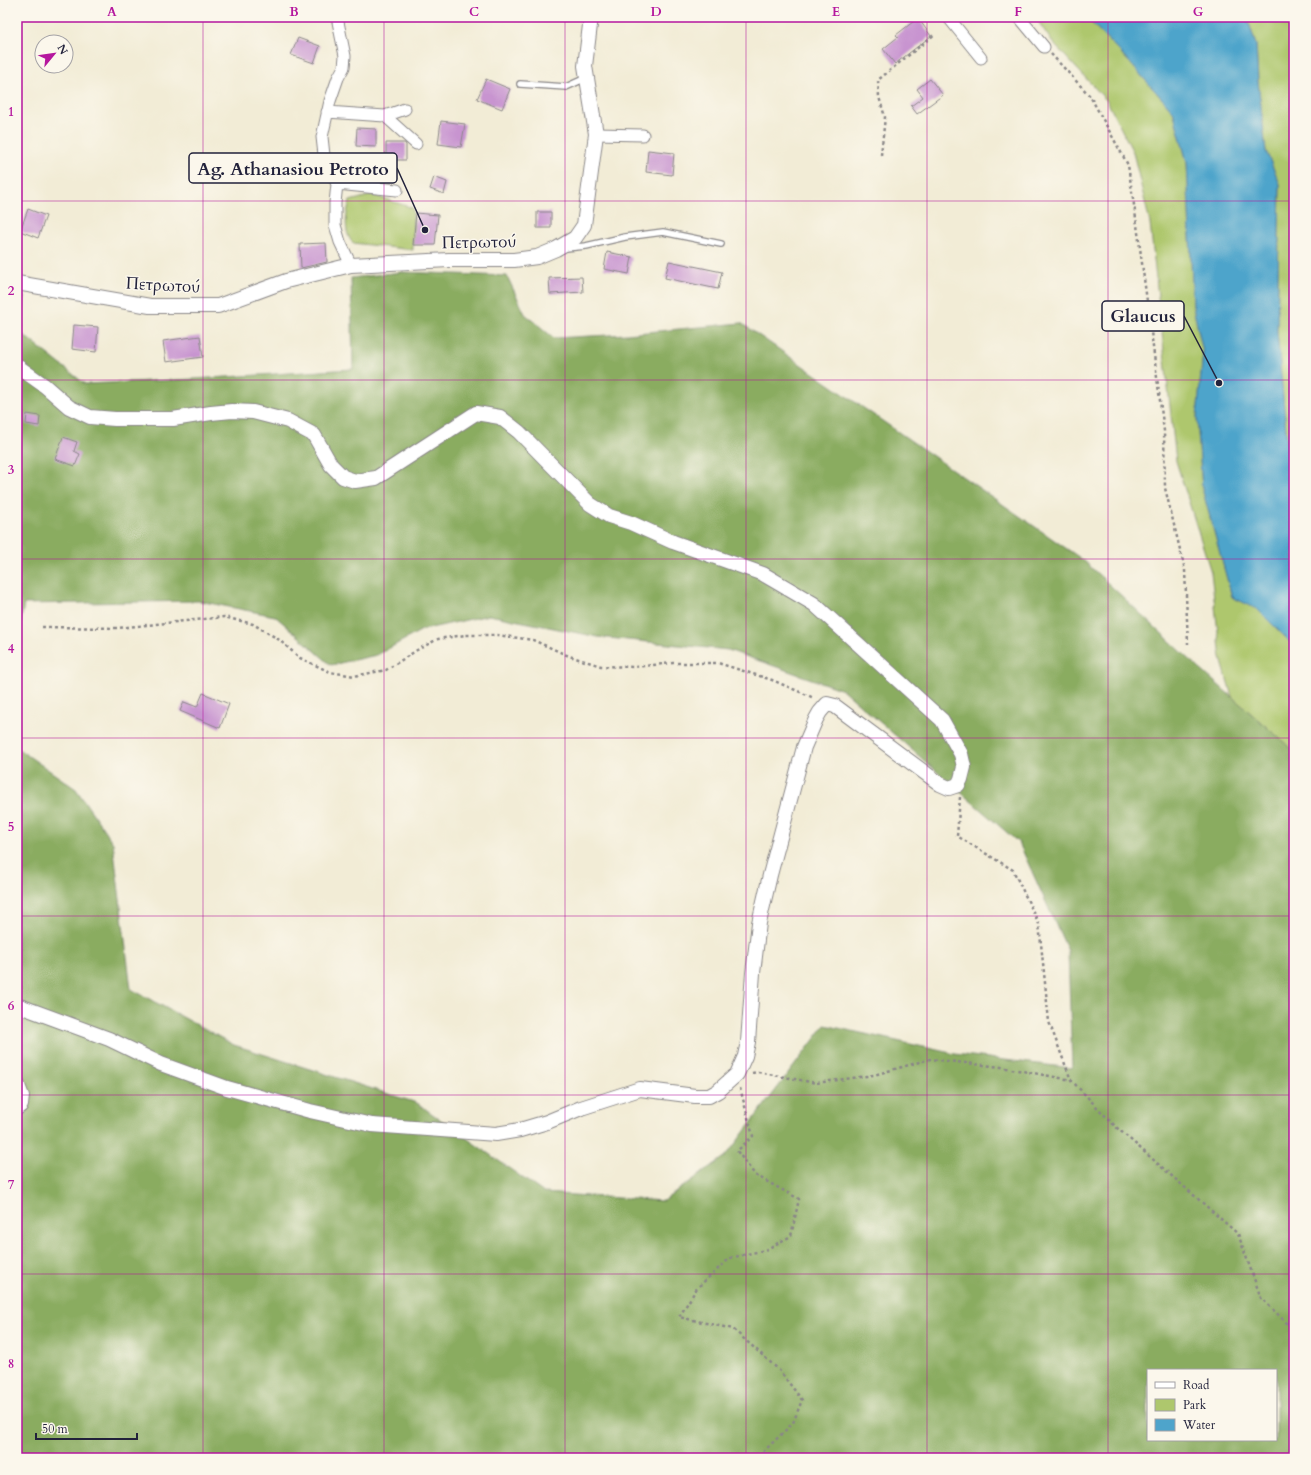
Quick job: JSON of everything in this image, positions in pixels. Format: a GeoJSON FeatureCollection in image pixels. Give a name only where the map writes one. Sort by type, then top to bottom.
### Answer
{"type":"FeatureCollection","features":[{"type":"Feature","properties":{"kind":"street"},"geometry":{"type":"LineString","coordinates":[[336,17],[345,56],[344,67],[336,84],[327,112],[322,137],[324,154],[337,184],[335,225],[340,242],[351,265]]}},
{"type":"Feature","properties":{"kind":"street","name":"Πετρωτού"},"geometry":{"type":"LineString","coordinates":[[17,283],[150,306],[218,306],[286,281],[351,265],[449,260],[514,260],[537,257],[575,238],[584,225],[596,134],[585,66],[590,17]]}},
{"type":"Feature","properties":{"kind":"street"},"geometry":{"type":"LineString","coordinates":[[948,17],[980,58]]}},
{"type":"Feature","properties":{"kind":"street"},"geometry":{"type":"LineString","coordinates":[[1020,17],[1044,47]]}},
{"type":"Feature","properties":{"kind":"street"},"geometry":{"type":"LineString","coordinates":[[327,112],[385,116],[405,109]]}},
{"type":"Feature","properties":{"kind":"street"},"geometry":{"type":"LineString","coordinates":[[385,116],[416,144]]}},
{"type":"Feature","properties":{"kind":"street"},"geometry":{"type":"LineString","coordinates":[[596,134],[643,135]]}},
{"type":"Feature","properties":{"kind":"street"},"geometry":{"type":"LineString","coordinates":[[337,184],[398,190]]}},
{"type":"Feature","properties":{"kind":"street"},"geometry":{"type":"LineString","coordinates":[[17,366],[46,386],[69,406],[90,417],[115,420],[173,419],[232,411],[253,412],[288,421],[314,435],[331,465],[343,477],[355,481],[376,478],[476,413],[500,417],[518,432],[590,504],[609,516],[631,523],[674,542],[763,574],[814,604],[942,720],[961,754],[964,767],[958,785],[949,788],[940,784],[842,710],[828,704],[820,712],[804,747],[770,875],[759,923],[753,973],[748,1042],[745,1056],[737,1074],[709,1096],[695,1096],[640,1089],[581,1108],[547,1122],[520,1130],[496,1134],[372,1125],[310,1111],[227,1088],[161,1064],[109,1039],[17,1006]]}},
{"type":"Feature","properties":{"kind":"street"},"geometry":{"type":"LineString","coordinates":[[17,1083],[22,1096],[21,1105],[17,1108]]}},
{"type":"Feature","properties":{"kind":"lane"},"geometry":{"type":"LineString","coordinates":[[520,84],[566,87],[587,78]]}},
{"type":"Feature","properties":{"kind":"lane"},"geometry":{"type":"LineString","coordinates":[[552,250],[586,246],[625,237],[663,232],[720,244]]}},
{"type":"Feature","properties":{"kind":"path"},"geometry":{"type":"LineString","coordinates":[[881,155],[885,117],[879,97],[878,80],[935,34]]}},
{"type":"Feature","properties":{"kind":"path"},"geometry":{"type":"LineString","coordinates":[[1044,47],[1090,96],[1128,165],[1164,431],[1165,488],[1185,570],[1188,644]]}},
{"type":"Feature","properties":{"kind":"path"},"geometry":{"type":"LineString","coordinates":[[42,627],[118,628],[224,617],[253,624],[278,639],[300,658],[330,672],[354,676],[386,670],[417,650],[438,639],[465,635],[497,635],[533,640],[569,656],[601,666],[634,667],[673,663],[718,664],[772,680],[828,704]]}},
{"type":"Feature","properties":{"kind":"path"},"geometry":{"type":"LineString","coordinates":[[961,779],[957,836],[1013,870],[1039,924],[1049,1022],[1071,1080],[1116,1127],[1238,1234],[1261,1298],[1294,1330]]}},
{"type":"Feature","properties":{"kind":"path"},"geometry":{"type":"LineString","coordinates":[[762,1458],[761,1454],[793,1423],[802,1400],[779,1370],[733,1329],[679,1317],[697,1288],[730,1258],[765,1250],[791,1236],[799,1199],[755,1175],[737,1151],[753,1136],[737,1074],[758,1072],[816,1083],[874,1075],[930,1059],[1001,1067],[1071,1080]]}},
{"type":"Feature","properties":{"kind":"path"},"geometry":{"type":"LineString","coordinates":[[1294,1418],[1291,1426],[1294,1432]]}},
{"type":"Feature","properties":{"kind":"green space"},"geometry":{"type":"Polygon","coordinates":[[[1035,17],[1086,17],[1122,54],[1173,111],[1187,162],[1193,307],[1203,352],[1197,417],[1202,488],[1232,597],[1257,609],[1294,646],[1294,751],[1232,697],[1221,658],[1211,572],[1176,461],[1150,223],[1133,152],[1107,101],[1053,43],[1035,17]]]}},
{"type":"Feature","properties":{"kind":"green space"},"geometry":{"type":"Polygon","coordinates":[[[1247,17],[1294,17],[1294,508],[1277,331],[1280,184],[1266,151],[1258,81],[1256,45],[1247,17]]]}},
{"type":"Feature","properties":{"kind":"green space"},"geometry":{"type":"Polygon","coordinates":[[[372,195],[413,208],[413,250],[353,243],[350,239],[346,223],[350,201],[372,195]]]}},
{"type":"Feature","properties":{"kind":"green space"},"geometry":{"type":"Polygon","coordinates":[[[401,272],[507,276],[525,314],[554,338],[627,334],[741,323],[1083,560],[1200,669],[1294,751],[1294,1458],[17,1458],[17,748],[76,789],[113,843],[131,989],[234,1045],[417,1103],[544,1193],[663,1201],[726,1156],[825,1025],[955,1054],[1072,1068],[1068,951],[1019,843],[843,690],[728,650],[598,637],[489,615],[422,630],[377,655],[331,665],[275,616],[199,601],[24,604],[17,645],[17,295],[25,297],[21,333],[85,384],[353,369],[351,278],[401,272]]]}},
{"type":"Feature","properties":{"kind":"water"},"geometry":{"type":"Polygon","coordinates":[[[1086,17],[1247,17],[1256,45],[1258,81],[1266,151],[1280,184],[1277,331],[1294,508],[1294,646],[1257,609],[1232,597],[1202,488],[1197,417],[1203,352],[1193,307],[1187,162],[1173,111],[1122,54],[1086,17]]]}},
{"type":"Feature","properties":{"kind":"building"},"geometry":{"type":"Polygon","coordinates":[[[918,18],[931,36],[895,64],[883,49],[898,37],[896,35],[918,18]]]}},
{"type":"Feature","properties":{"kind":"building"},"geometry":{"type":"Polygon","coordinates":[[[298,38],[320,46],[314,63],[291,55],[298,38]]]}},
{"type":"Feature","properties":{"kind":"building"},"geometry":{"type":"Polygon","coordinates":[[[486,79],[510,89],[502,109],[477,99],[486,79]]]}},
{"type":"Feature","properties":{"kind":"building"},"geometry":{"type":"Polygon","coordinates":[[[930,79],[943,95],[917,114],[911,106],[923,97],[917,89],[930,79]]]}},
{"type":"Feature","properties":{"kind":"building"},"geometry":{"type":"Polygon","coordinates":[[[441,121],[465,124],[461,147],[438,144],[441,121]]]}},
{"type":"Feature","properties":{"kind":"building"},"geometry":{"type":"Polygon","coordinates":[[[357,128],[376,129],[376,147],[356,146],[357,128]]]}},
{"type":"Feature","properties":{"kind":"building"},"geometry":{"type":"Polygon","coordinates":[[[386,143],[405,143],[406,160],[386,160],[386,143]]]}},
{"type":"Feature","properties":{"kind":"building"},"geometry":{"type":"Polygon","coordinates":[[[648,150],[674,153],[672,175],[646,172],[648,150]]]}},
{"type":"Feature","properties":{"kind":"building"},"geometry":{"type":"Polygon","coordinates":[[[434,177],[447,182],[444,194],[430,189],[434,177]]]}},
{"type":"Feature","properties":{"kind":"building"},"geometry":{"type":"Polygon","coordinates":[[[28,209],[46,216],[38,238],[20,231],[28,209]]]}},
{"type":"Feature","properties":{"kind":"building"},"geometry":{"type":"Polygon","coordinates":[[[537,212],[551,212],[551,228],[537,228],[537,212]]]}},
{"type":"Feature","properties":{"kind":"building"},"geometry":{"type":"Polygon","coordinates":[[[416,213],[438,215],[435,245],[413,245],[416,213]]]}},
{"type":"Feature","properties":{"kind":"building"},"geometry":{"type":"Polygon","coordinates":[[[326,243],[327,262],[301,268],[300,244],[326,243]]]}},
{"type":"Feature","properties":{"kind":"building"},"geometry":{"type":"Polygon","coordinates":[[[607,252],[632,257],[629,274],[604,269],[607,252]]]}},
{"type":"Feature","properties":{"kind":"building"},"geometry":{"type":"Polygon","coordinates":[[[669,261],[722,272],[718,289],[665,278],[669,261]]]}},
{"type":"Feature","properties":{"kind":"building"},"geometry":{"type":"Polygon","coordinates":[[[582,277],[583,292],[550,294],[549,278],[582,277]]]}},
{"type":"Feature","properties":{"kind":"building"},"geometry":{"type":"Polygon","coordinates":[[[74,325],[98,327],[96,352],[72,349],[74,325]]]}},
{"type":"Feature","properties":{"kind":"building"},"geometry":{"type":"Polygon","coordinates":[[[200,336],[203,357],[166,362],[163,341],[200,336]]]}},
{"type":"Feature","properties":{"kind":"building"},"geometry":{"type":"Polygon","coordinates":[[[27,414],[40,416],[39,426],[26,424],[27,414]]]}},
{"type":"Feature","properties":{"kind":"building"},"geometry":{"type":"Polygon","coordinates":[[[63,437],[77,442],[74,451],[80,454],[75,466],[55,459],[63,437]]]}},
{"type":"Feature","properties":{"kind":"building"},"geometry":{"type":"Polygon","coordinates":[[[203,693],[229,704],[220,728],[180,711],[184,702],[197,707],[203,693]]]}},
{"type":"Feature","properties":{"kind":"place","name":"Ag. Athanasiou Petroto"},"geometry":{"type":"Point","coordinates":[425,230]}},
{"type":"Feature","properties":{"kind":"place","name":"Glaucus"},"geometry":{"type":"Point","coordinates":[1219,383]}}]}
